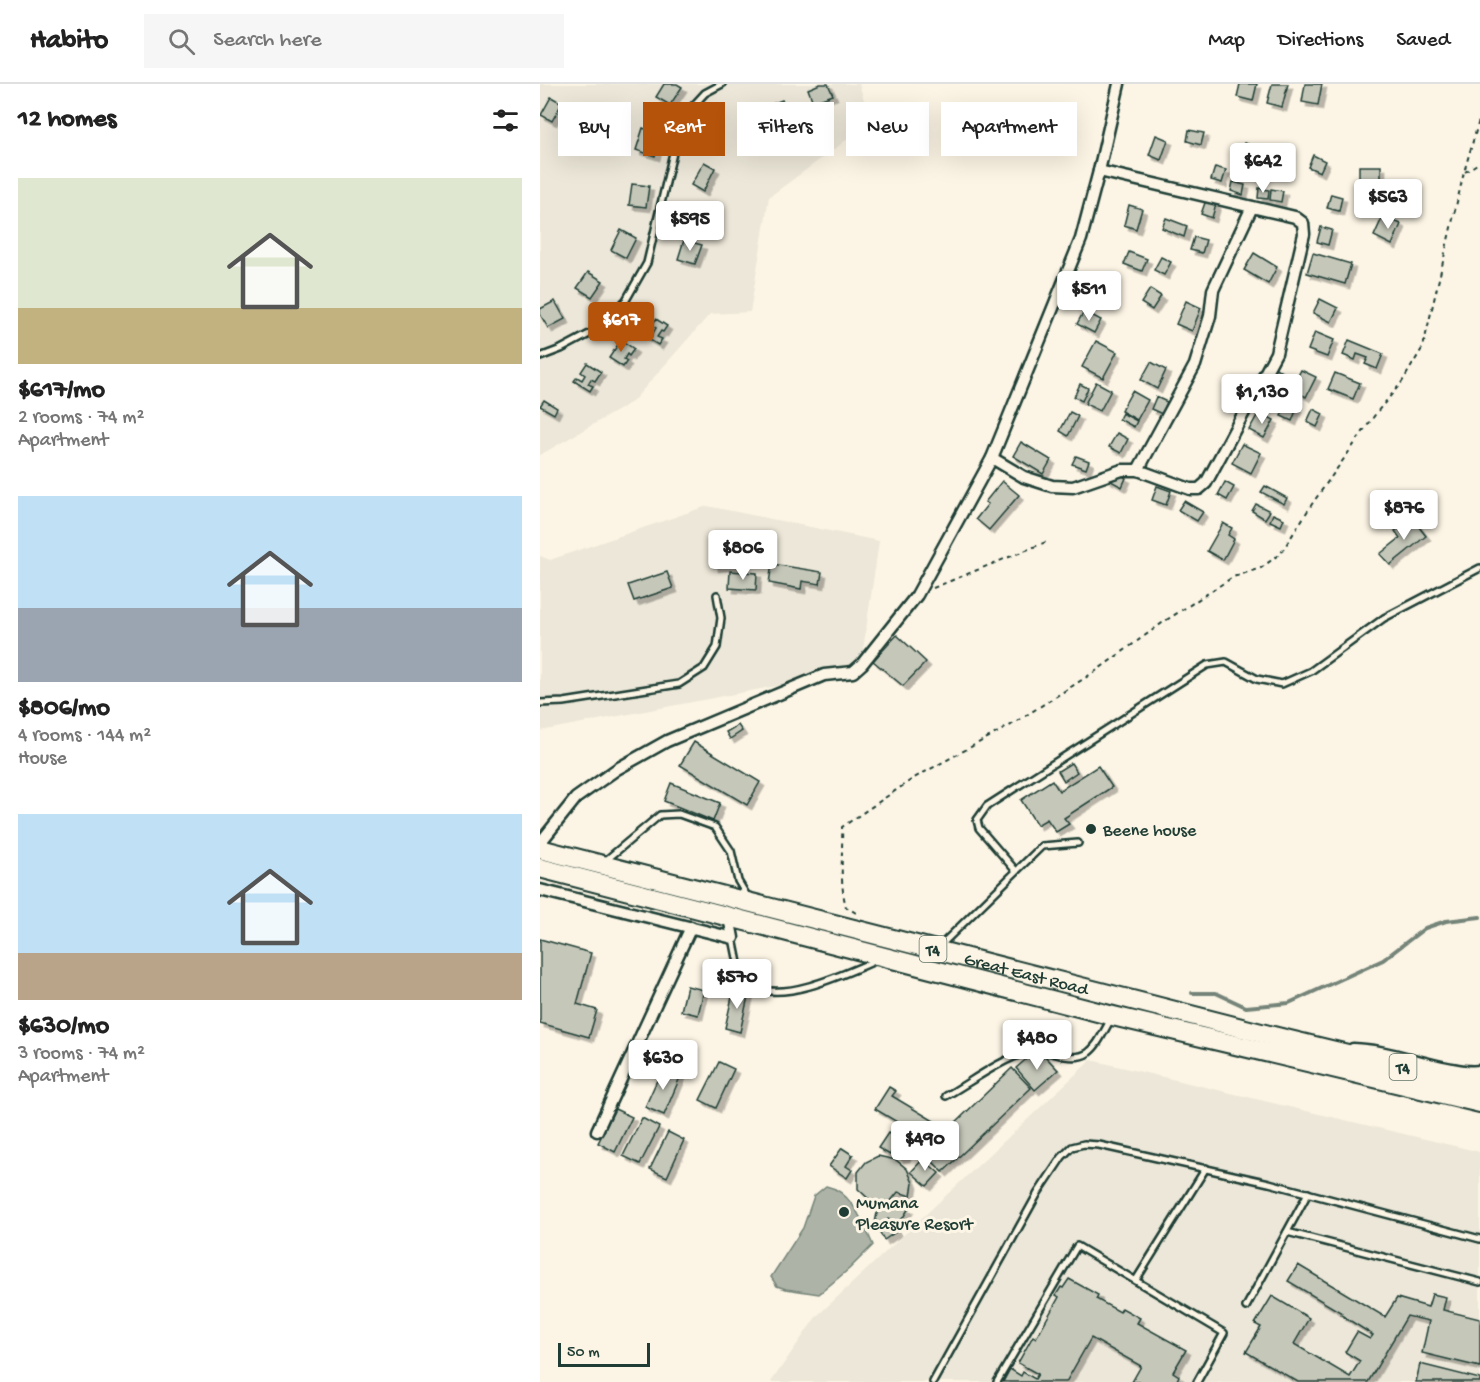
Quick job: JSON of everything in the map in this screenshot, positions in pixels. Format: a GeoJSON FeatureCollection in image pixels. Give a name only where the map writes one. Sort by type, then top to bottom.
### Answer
{"type":"FeatureCollection","features":[{"type":"Feature","properties":{"kind":"main road","name":"Great East Road"},"geometry":{"type":"LineString","coordinates":[[540,849],[1480,1086]]}},
{"type":"Feature","properties":{"kind":"main road","name":"Great East Road"},"geometry":{"type":"LineString","coordinates":[[540,868],[1113,1016],[1480,1103]]}},
{"type":"Feature","properties":{"kind":"street"},"geometry":{"type":"LineString","coordinates":[[540,843],[576,798],[617,770],[667,741],[824,675],[853,672],[862,664],[917,595],[992,458],[1081,239],[1119,84]]}},
{"type":"Feature","properties":{"kind":"street"},"geometry":{"type":"LineString","coordinates":[[992,458],[1024,477],[1052,486],[1073,487],[1122,470],[1138,470],[1190,489],[1199,489],[1206,483],[1276,353],[1304,234],[1303,223],[1295,217],[1099,171]]}},
{"type":"Feature","properties":{"kind":"street"},"geometry":{"type":"LineString","coordinates":[[1138,470],[1195,365],[1210,316],[1213,290],[1252,207]]}},
{"type":"Feature","properties":{"kind":"street"},"geometry":{"type":"LineString","coordinates":[[540,890],[733,938],[729,917]]}},
{"type":"Feature","properties":{"kind":"street"},"geometry":{"type":"LineString","coordinates":[[597,1131],[691,927]]}},
{"type":"Feature","properties":{"kind":"street"},"geometry":{"type":"LineString","coordinates":[[1326,1049],[1371,1050],[1430,1065],[1471,1072],[1480,1071]]}},
{"type":"Feature","properties":{"kind":"lane"},"geometry":{"type":"LineString","coordinates":[[540,357],[595,332],[626,300],[647,263],[681,119],[705,93],[722,84]]}},
{"type":"Feature","properties":{"kind":"lane"},"geometry":{"type":"LineString","coordinates":[[1016,871],[979,828],[977,820],[987,806],[1207,664],[1226,662],[1257,679],[1282,684],[1311,671],[1384,618],[1480,568]]}},
{"type":"Feature","properties":{"kind":"lane"},"geometry":{"type":"LineString","coordinates":[[540,703],[564,702],[679,684],[704,668],[717,647],[721,618],[717,595]]}},
{"type":"Feature","properties":{"kind":"lane"},"geometry":{"type":"LineString","coordinates":[[602,864],[660,815],[679,813],[715,827],[731,851],[738,881],[750,902]]}},
{"type":"Feature","properties":{"kind":"lane"},"geometry":{"type":"LineString","coordinates":[[936,950],[1042,846],[1078,843]]}},
{"type":"Feature","properties":{"kind":"lane"},"geometry":{"type":"LineString","coordinates":[[733,938],[741,978],[758,988],[781,991],[826,982],[884,957]]}},
{"type":"Feature","properties":{"kind":"lane"},"geometry":{"type":"LineString","coordinates":[[946,1096],[998,1066],[1028,1052],[1043,1050],[1071,1058],[1083,1056],[1095,1047],[1113,1016]]}},
{"type":"Feature","properties":{"kind":"lane"},"geometry":{"type":"LineString","coordinates":[[933,1382],[1038,1194],[1062,1157],[1072,1147],[1099,1144],[1206,1168],[1480,1239]]}},
{"type":"Feature","properties":{"kind":"lane"},"geometry":{"type":"LineString","coordinates":[[1136,1280],[1206,1168]]}},
{"type":"Feature","properties":{"kind":"lane"},"geometry":{"type":"LineString","coordinates":[[1246,1307],[1308,1193]]}},
{"type":"Feature","properties":{"kind":"lane"},"geometry":{"type":"LineString","coordinates":[[1287,1232],[1480,1282]]}},
{"type":"Feature","properties":{"kind":"lane"},"geometry":{"type":"LineString","coordinates":[[997,1382],[1077,1246],[1224,1333],[1197,1382]]}},
{"type":"Feature","properties":{"kind":"path"},"geometry":{"type":"LineString","coordinates":[[858,914],[846,907],[842,891],[842,827],[914,778],[1011,725],[1096,671],[1165,621],[1233,577],[1261,568],[1281,553],[1312,504],[1377,412],[1402,382],[1423,347],[1464,172],[1480,117]]}},
{"type":"Feature","properties":{"kind":"path"},"geometry":{"type":"LineString","coordinates":[[1464,172],[1480,162]]}},
{"type":"Feature","properties":{"kind":"path"},"geometry":{"type":"LineString","coordinates":[[917,595],[1046,542]]}},
{"type":"Feature","properties":{"kind":"shaded area"},"geometry":{"type":"Polygon","coordinates":[[[540,84],[859,84],[865,102],[846,102],[846,140],[834,149],[834,102],[737,102],[737,156],[825,156],[769,197],[750,312],[710,314],[632,402],[540,455],[540,84]]]}},
{"type":"Feature","properties":{"kind":"shaded area"},"geometry":{"type":"Polygon","coordinates":[[[707,506],[879,541],[860,670],[540,731],[540,556],[550,560],[707,506]]]}},
{"type":"Feature","properties":{"kind":"shaded area"},"geometry":{"type":"Polygon","coordinates":[[[1091,1060],[1480,1152],[1480,1382],[771,1382],[816,1317],[1091,1060]]]}},
{"type":"Feature","properties":{"kind":"shaded area"},"geometry":{"type":"Polygon","coordinates":[[[826,1186],[843,1194],[850,1201],[861,1218],[873,1245],[819,1294],[777,1286],[771,1277],[803,1228],[814,1196],[826,1186]]]}},
{"type":"Feature","properties":{"kind":"building"},"geometry":{"type":"Polygon","coordinates":[[[664,84],[677,84],[682,87],[672,102],[665,102],[656,97],[664,84]]]}},
{"type":"Feature","properties":{"kind":"building"},"geometry":{"type":"Polygon","coordinates":[[[820,84],[828,84],[833,95],[813,102],[808,89],[820,84]]]}},
{"type":"Feature","properties":{"kind":"building"},"geometry":{"type":"Polygon","coordinates":[[[1240,84],[1257,84],[1253,101],[1237,97],[1240,84]]]}},
{"type":"Feature","properties":{"kind":"building"},"geometry":{"type":"Polygon","coordinates":[[[1272,84],[1288,84],[1282,107],[1267,103],[1272,84]]]}},
{"type":"Feature","properties":{"kind":"building"},"geometry":{"type":"Polygon","coordinates":[[[1305,84],[1322,84],[1318,105],[1302,102],[1305,84]]]}},
{"type":"Feature","properties":{"kind":"building"},"geometry":{"type":"Polygon","coordinates":[[[551,97],[560,102],[558,102],[558,110],[552,121],[541,115],[551,97]]]}},
{"type":"Feature","properties":{"kind":"building"},"geometry":{"type":"Polygon","coordinates":[[[643,128],[643,152],[636,150],[643,128]]]}},
{"type":"Feature","properties":{"kind":"building"},"geometry":{"type":"Polygon","coordinates":[[[1189,130],[1204,133],[1201,145],[1187,141],[1189,130]]]}},
{"type":"Feature","properties":{"kind":"building"},"geometry":{"type":"Polygon","coordinates":[[[1156,135],[1168,140],[1161,160],[1149,155],[1156,135]]]}},
{"type":"Feature","properties":{"kind":"building"},"geometry":{"type":"Polygon","coordinates":[[[1244,143],[1253,146],[1250,156],[1241,154],[1244,143]]]}},
{"type":"Feature","properties":{"kind":"building"},"geometry":{"type":"Polygon","coordinates":[[[1313,155],[1325,161],[1320,172],[1308,167],[1313,155]]]}},
{"type":"Feature","properties":{"kind":"building"},"geometry":{"type":"Polygon","coordinates":[[[704,162],[715,168],[703,192],[691,185],[704,162]]]}},
{"type":"Feature","properties":{"kind":"building"},"geometry":{"type":"Polygon","coordinates":[[[1359,166],[1381,166],[1381,182],[1359,182],[1359,166]]]}},
{"type":"Feature","properties":{"kind":"building"},"geometry":{"type":"Polygon","coordinates":[[[1215,167],[1226,170],[1222,183],[1211,180],[1215,167]]]}},
{"type":"Feature","properties":{"kind":"building"},"geometry":{"type":"Polygon","coordinates":[[[1233,182],[1245,185],[1243,195],[1231,191],[1233,182]]]}},
{"type":"Feature","properties":{"kind":"building"},"geometry":{"type":"Polygon","coordinates":[[[632,184],[649,186],[646,207],[629,205],[632,184]]]}},
{"type":"Feature","properties":{"kind":"building"},"geometry":{"type":"Polygon","coordinates":[[[1259,188],[1269,190],[1268,199],[1258,198],[1259,188]]]}},
{"type":"Feature","properties":{"kind":"building"},"geometry":{"type":"Polygon","coordinates":[[[1271,189],[1283,191],[1281,202],[1270,200],[1271,189]]]}},
{"type":"Feature","properties":{"kind":"building"},"geometry":{"type":"Polygon","coordinates":[[[1331,194],[1342,197],[1339,211],[1327,208],[1331,194]]]}},
{"type":"Feature","properties":{"kind":"building"},"geometry":{"type":"Polygon","coordinates":[[[1206,200],[1216,204],[1212,218],[1201,214],[1206,200]]]}},
{"type":"Feature","properties":{"kind":"building"},"geometry":{"type":"Polygon","coordinates":[[[1129,205],[1142,209],[1136,229],[1124,225],[1129,205]]]}},
{"type":"Feature","properties":{"kind":"building"},"geometry":{"type":"Polygon","coordinates":[[[1383,216],[1401,224],[1392,245],[1374,236],[1383,216]]]}},
{"type":"Feature","properties":{"kind":"building"},"geometry":{"type":"Polygon","coordinates":[[[1166,218],[1187,226],[1184,237],[1162,228],[1166,218]]]}},
{"type":"Feature","properties":{"kind":"building"},"geometry":{"type":"Polygon","coordinates":[[[1321,227],[1332,230],[1328,245],[1317,242],[1321,227]]]}},
{"type":"Feature","properties":{"kind":"building"},"geometry":{"type":"Polygon","coordinates":[[[621,230],[636,238],[626,258],[611,250],[621,230]]]}},
{"type":"Feature","properties":{"kind":"building"},"geometry":{"type":"Polygon","coordinates":[[[1194,237],[1206,240],[1202,253],[1190,250],[1194,237]]]}},
{"type":"Feature","properties":{"kind":"building"},"geometry":{"type":"Polygon","coordinates":[[[684,240],[702,245],[695,264],[678,259],[684,240]]]}},
{"type":"Feature","properties":{"kind":"building"},"geometry":{"type":"Polygon","coordinates":[[[1129,252],[1147,259],[1142,271],[1124,264],[1129,252]]]}},
{"type":"Feature","properties":{"kind":"building"},"geometry":{"type":"Polygon","coordinates":[[[1254,253],[1277,267],[1268,284],[1244,270],[1254,253]]]}},
{"type":"Feature","properties":{"kind":"building"},"geometry":{"type":"Polygon","coordinates":[[[1313,253],[1351,264],[1345,284],[1307,273],[1313,253]]]}},
{"type":"Feature","properties":{"kind":"building"},"geometry":{"type":"Polygon","coordinates":[[[1161,257],[1171,262],[1164,275],[1154,270],[1161,257]]]}},
{"type":"Feature","properties":{"kind":"building"},"geometry":{"type":"Polygon","coordinates":[[[588,272],[603,281],[592,297],[577,288],[588,272]]]}},
{"type":"Feature","properties":{"kind":"building"},"geometry":{"type":"Polygon","coordinates":[[[1089,285],[1102,291],[1097,300],[1085,294],[1089,285]]]}},
{"type":"Feature","properties":{"kind":"building"},"geometry":{"type":"Polygon","coordinates":[[[1150,289],[1161,296],[1152,310],[1141,303],[1150,289]]]}},
{"type":"Feature","properties":{"kind":"building"},"geometry":{"type":"Polygon","coordinates":[[[1320,299],[1338,308],[1331,322],[1313,313],[1320,299]]]}},
{"type":"Feature","properties":{"kind":"building"},"geometry":{"type":"Polygon","coordinates":[[[555,301],[565,319],[548,328],[540,314],[540,309],[555,301]]]}},
{"type":"Feature","properties":{"kind":"building"},"geometry":{"type":"Polygon","coordinates":[[[1186,301],[1201,308],[1192,331],[1176,324],[1186,301]]]}},
{"type":"Feature","properties":{"kind":"building"},"geometry":{"type":"Polygon","coordinates":[[[1084,311],[1101,320],[1094,333],[1077,324],[1084,311]]]}},
{"type":"Feature","properties":{"kind":"building"},"geometry":{"type":"Polygon","coordinates":[[[656,319],[667,326],[657,337],[662,339],[658,345],[645,337],[649,331],[653,333],[656,328],[652,325],[656,319]]]}},
{"type":"Feature","properties":{"kind":"building"},"geometry":{"type":"Polygon","coordinates":[[[1315,332],[1334,340],[1327,357],[1308,350],[1315,332]]]}},
{"type":"Feature","properties":{"kind":"building"},"geometry":{"type":"Polygon","coordinates":[[[621,340],[634,349],[629,356],[627,354],[624,359],[627,361],[623,367],[609,358],[621,340]]]}},
{"type":"Feature","properties":{"kind":"building"},"geometry":{"type":"Polygon","coordinates":[[[1349,340],[1383,354],[1377,369],[1365,364],[1368,358],[1357,354],[1355,360],[1343,355],[1349,340]]]}},
{"type":"Feature","properties":{"kind":"building"},"geometry":{"type":"Polygon","coordinates":[[[1096,341],[1117,352],[1103,378],[1082,367],[1096,341]]]}},
{"type":"Feature","properties":{"kind":"building"},"geometry":{"type":"Polygon","coordinates":[[[1151,362],[1166,370],[1157,389],[1141,380],[1151,362]]]}},
{"type":"Feature","properties":{"kind":"building"},"geometry":{"type":"Polygon","coordinates":[[[587,363],[601,372],[595,381],[591,379],[588,384],[593,386],[590,391],[574,381],[577,377],[582,380],[585,375],[581,372],[587,363]]]}},
{"type":"Feature","properties":{"kind":"building"},"geometry":{"type":"Polygon","coordinates":[[[1272,366],[1291,377],[1285,388],[1266,377],[1272,366]]]}},
{"type":"Feature","properties":{"kind":"building"},"geometry":{"type":"Polygon","coordinates":[[[1301,370],[1316,377],[1306,397],[1291,389],[1301,370]]]}},
{"type":"Feature","properties":{"kind":"building"},"geometry":{"type":"Polygon","coordinates":[[[1335,373],[1360,383],[1353,399],[1328,389],[1335,373]]]}},
{"type":"Feature","properties":{"kind":"building"},"geometry":{"type":"Polygon","coordinates":[[[1096,382],[1111,390],[1100,411],[1085,404],[1096,382]]]}},
{"type":"Feature","properties":{"kind":"building"},"geometry":{"type":"Polygon","coordinates":[[[1080,384],[1088,388],[1082,401],[1074,397],[1080,384]]]}},
{"type":"Feature","properties":{"kind":"building"},"geometry":{"type":"Polygon","coordinates":[[[1132,391],[1148,400],[1137,420],[1121,411],[1132,391]]]}},
{"type":"Feature","properties":{"kind":"building"},"geometry":{"type":"Polygon","coordinates":[[[1156,397],[1167,402],[1162,414],[1151,409],[1156,397]]]}},
{"type":"Feature","properties":{"kind":"building"},"geometry":{"type":"Polygon","coordinates":[[[544,400],[557,408],[554,414],[540,406],[544,400]]]}},
{"type":"Feature","properties":{"kind":"building"},"geometry":{"type":"Polygon","coordinates":[[[1287,404],[1297,408],[1292,421],[1281,416],[1287,404]]]}},
{"type":"Feature","properties":{"kind":"building"},"geometry":{"type":"Polygon","coordinates":[[[1313,409],[1323,414],[1317,427],[1307,422],[1313,409]]]}},
{"type":"Feature","properties":{"kind":"building"},"geometry":{"type":"Polygon","coordinates":[[[1070,412],[1078,416],[1068,436],[1060,431],[1070,412]]]}},
{"type":"Feature","properties":{"kind":"building"},"geometry":{"type":"Polygon","coordinates":[[[1259,412],[1274,420],[1264,438],[1249,430],[1259,412]]]}},
{"type":"Feature","properties":{"kind":"building"},"geometry":{"type":"Polygon","coordinates":[[[1122,413],[1137,421],[1134,427],[1119,419],[1122,413]]]}},
{"type":"Feature","properties":{"kind":"building"},"geometry":{"type":"Polygon","coordinates":[[[1117,433],[1128,439],[1121,453],[1109,447],[1117,433]]]}},
{"type":"Feature","properties":{"kind":"building"},"geometry":{"type":"Polygon","coordinates":[[[1021,442],[1051,460],[1043,474],[1013,456],[1021,442]]]}},
{"type":"Feature","properties":{"kind":"building"},"geometry":{"type":"Polygon","coordinates":[[[1242,444],[1261,453],[1251,473],[1232,463],[1242,444]]]}},
{"type":"Feature","properties":{"kind":"building"},"geometry":{"type":"Polygon","coordinates":[[[1076,456],[1089,461],[1086,469],[1072,464],[1076,456]]]}},
{"type":"Feature","properties":{"kind":"building"},"geometry":{"type":"Polygon","coordinates":[[[1111,470],[1126,478],[1122,487],[1107,479],[1111,470]]]}},
{"type":"Feature","properties":{"kind":"building"},"geometry":{"type":"Polygon","coordinates":[[[1002,481],[1019,495],[989,530],[976,519],[988,504],[985,502],[1002,481]]]}},
{"type":"Feature","properties":{"kind":"building"},"geometry":{"type":"Polygon","coordinates":[[[1225,482],[1234,487],[1227,500],[1218,495],[1225,482]]]}},
{"type":"Feature","properties":{"kind":"building"},"geometry":{"type":"Polygon","coordinates":[[[1157,486],[1171,491],[1166,505],[1152,500],[1157,486]]]}},
{"type":"Feature","properties":{"kind":"building"},"geometry":{"type":"Polygon","coordinates":[[[1265,486],[1287,498],[1284,504],[1261,492],[1265,486]]]}},
{"type":"Feature","properties":{"kind":"building"},"geometry":{"type":"Polygon","coordinates":[[[1184,501],[1203,512],[1197,521],[1178,510],[1184,501]]]}},
{"type":"Feature","properties":{"kind":"building"},"geometry":{"type":"Polygon","coordinates":[[[1256,504],[1270,511],[1265,519],[1252,511],[1256,504]]]}},
{"type":"Feature","properties":{"kind":"building"},"geometry":{"type":"Polygon","coordinates":[[[1273,514],[1284,519],[1281,526],[1270,521],[1273,514]]]}},
{"type":"Feature","properties":{"kind":"building"},"geometry":{"type":"Polygon","coordinates":[[[1412,518],[1426,536],[1390,565],[1380,554],[1400,538],[1395,531],[1412,518]]]}},
{"type":"Feature","properties":{"kind":"building"},"geometry":{"type":"Polygon","coordinates":[[[1223,523],[1232,528],[1228,535],[1234,539],[1223,560],[1207,551],[1223,523]]]}},
{"type":"Feature","properties":{"kind":"building"},"geometry":{"type":"Polygon","coordinates":[[[733,553],[734,565],[714,567],[713,554],[733,553]]]}},
{"type":"Feature","properties":{"kind":"building"},"geometry":{"type":"Polygon","coordinates":[[[772,564],[822,572],[820,584],[802,581],[801,589],[769,583],[772,564]]]}},
{"type":"Feature","properties":{"kind":"building"},"geometry":{"type":"Polygon","coordinates":[[[730,571],[757,573],[756,590],[729,588],[730,571]]]}},
{"type":"Feature","properties":{"kind":"building"},"geometry":{"type":"Polygon","coordinates":[[[667,572],[673,588],[634,601],[628,585],[667,572]]]}},
{"type":"Feature","properties":{"kind":"building"},"geometry":{"type":"Polygon","coordinates":[[[897,635],[926,662],[903,686],[873,661],[897,635]]]}},
{"type":"Feature","properties":{"kind":"building"},"geometry":{"type":"Polygon","coordinates":[[[738,725],[742,731],[730,739],[726,732],[738,725]]]}},
{"type":"Feature","properties":{"kind":"building"},"geometry":{"type":"Polygon","coordinates":[[[694,742],[760,782],[747,805],[680,765],[694,742]]]}},
{"type":"Feature","properties":{"kind":"building"},"geometry":{"type":"Polygon","coordinates":[[[1071,763],[1077,772],[1064,781],[1058,771],[1071,763]]]}},
{"type":"Feature","properties":{"kind":"building"},"geometry":{"type":"Polygon","coordinates":[[[1098,766],[1112,787],[1064,818],[1069,824],[1056,832],[1047,819],[1037,825],[1021,800],[1052,780],[1059,791],[1098,766]]]}},
{"type":"Feature","properties":{"kind":"building"},"geometry":{"type":"Polygon","coordinates":[[[671,783],[720,803],[713,821],[664,801],[671,783]]]}},
{"type":"Feature","properties":{"kind":"building"},"geometry":{"type":"Polygon","coordinates":[[[540,939],[591,953],[577,1004],[597,1010],[589,1037],[540,1023],[540,939]]]}},
{"type":"Feature","properties":{"kind":"building"},"geometry":{"type":"Polygon","coordinates":[[[687,986],[704,990],[698,1015],[681,1011],[687,986]]]}},
{"type":"Feature","properties":{"kind":"building"},"geometry":{"type":"Polygon","coordinates":[[[734,988],[749,992],[740,1032],[725,1028],[734,988]]]}},
{"type":"Feature","properties":{"kind":"building"},"geometry":{"type":"Polygon","coordinates":[[[1031,1055],[1037,1062],[1045,1056],[1058,1070],[1035,1090],[1016,1068],[1031,1055]]]}},
{"type":"Feature","properties":{"kind":"building"},"geometry":{"type":"Polygon","coordinates":[[[719,1062],[734,1069],[716,1108],[700,1100],[719,1062]]]}},
{"type":"Feature","properties":{"kind":"building"},"geometry":{"type":"Polygon","coordinates":[[[663,1067],[681,1075],[664,1115],[645,1107],[663,1067]]]}},
{"type":"Feature","properties":{"kind":"building"},"geometry":{"type":"Polygon","coordinates":[[[1012,1068],[1031,1088],[943,1172],[924,1153],[1012,1068]]]}},
{"type":"Feature","properties":{"kind":"building"},"geometry":{"type":"Polygon","coordinates":[[[889,1087],[896,1091],[892,1096],[939,1124],[929,1141],[875,1109],[889,1087]]]}},
{"type":"Feature","properties":{"kind":"building"},"geometry":{"type":"Polygon","coordinates":[[[615,1109],[632,1117],[615,1152],[598,1143],[615,1109]]]}},
{"type":"Feature","properties":{"kind":"building"},"geometry":{"type":"Polygon","coordinates":[[[642,1118],[659,1127],[640,1164],[623,1156],[642,1118]]]}},
{"type":"Feature","properties":{"kind":"building"},"geometry":{"type":"Polygon","coordinates":[[[668,1132],[684,1140],[667,1177],[650,1169],[668,1132]]]}},
{"type":"Feature","properties":{"kind":"building"},"geometry":{"type":"Polygon","coordinates":[[[888,1133],[910,1144],[915,1139],[925,1146],[918,1154],[910,1148],[905,1157],[899,1158],[892,1151],[890,1155],[878,1148],[888,1133]]]}},
{"type":"Feature","properties":{"kind":"building"},"geometry":{"type":"Polygon","coordinates":[[[842,1148],[853,1155],[846,1166],[852,1170],[847,1178],[829,1166],[842,1148]]]}},
{"type":"Feature","properties":{"kind":"building"},"geometry":{"type":"Polygon","coordinates":[[[878,1156],[896,1160],[907,1169],[913,1183],[911,1196],[898,1192],[890,1202],[881,1202],[870,1200],[858,1189],[858,1172],[866,1162],[878,1156]]]}},
{"type":"Feature","properties":{"kind":"building"},"geometry":{"type":"Polygon","coordinates":[[[923,1159],[939,1173],[927,1186],[911,1172],[923,1159]]]}},
{"type":"Feature","properties":{"kind":"building"},"geometry":{"type":"Polygon","coordinates":[[[881,1204],[909,1208],[899,1224],[888,1219],[887,1225],[894,1226],[897,1231],[884,1240],[875,1223],[881,1204]]]}},
{"type":"Feature","properties":{"kind":"building"},"geometry":{"type":"Polygon","coordinates":[[[1298,1265],[1385,1317],[1397,1298],[1428,1307],[1432,1294],[1446,1297],[1443,1310],[1480,1319],[1480,1367],[1422,1353],[1429,1321],[1407,1316],[1368,1382],[1298,1382],[1246,1352],[1261,1327],[1255,1324],[1272,1296],[1309,1318],[1294,1344],[1350,1377],[1360,1361],[1345,1352],[1357,1332],[1370,1339],[1373,1335],[1341,1315],[1342,1313],[1288,1281],[1298,1265]]]}},
{"type":"Feature","properties":{"kind":"building"},"geometry":{"type":"Polygon","coordinates":[[[1069,1279],[1098,1295],[1096,1299],[1120,1312],[1122,1308],[1140,1318],[1137,1323],[1186,1350],[1173,1372],[1179,1376],[1176,1382],[1132,1382],[1141,1366],[1091,1338],[1066,1382],[1003,1382],[1010,1369],[1021,1376],[1023,1372],[1035,1379],[1038,1374],[1018,1363],[1033,1336],[1036,1338],[1059,1297],[1056,1295],[1069,1279]]]}},
{"type":"Feature","properties":{"kind":"building"},"geometry":{"type":"Polygon","coordinates":[[[1420,1364],[1480,1379],[1480,1382],[1416,1382],[1420,1364]]]}},
{"type":"Feature","properties":{"kind":"waterway"},"geometry":{"type":"LineString","coordinates":[[1192,993],[1216,993],[1246,1007],[1289,1003],[1383,960],[1425,928],[1446,921],[1480,917]]}},
{"type":"Feature","properties":{"kind":"place","name":"Beene house"},"geometry":{"type":"Point","coordinates":[1091,829]}},
{"type":"Feature","properties":{"kind":"place","name":"Mumana Pleasure Resort"},"geometry":{"type":"Point","coordinates":[844,1212]}}]}
